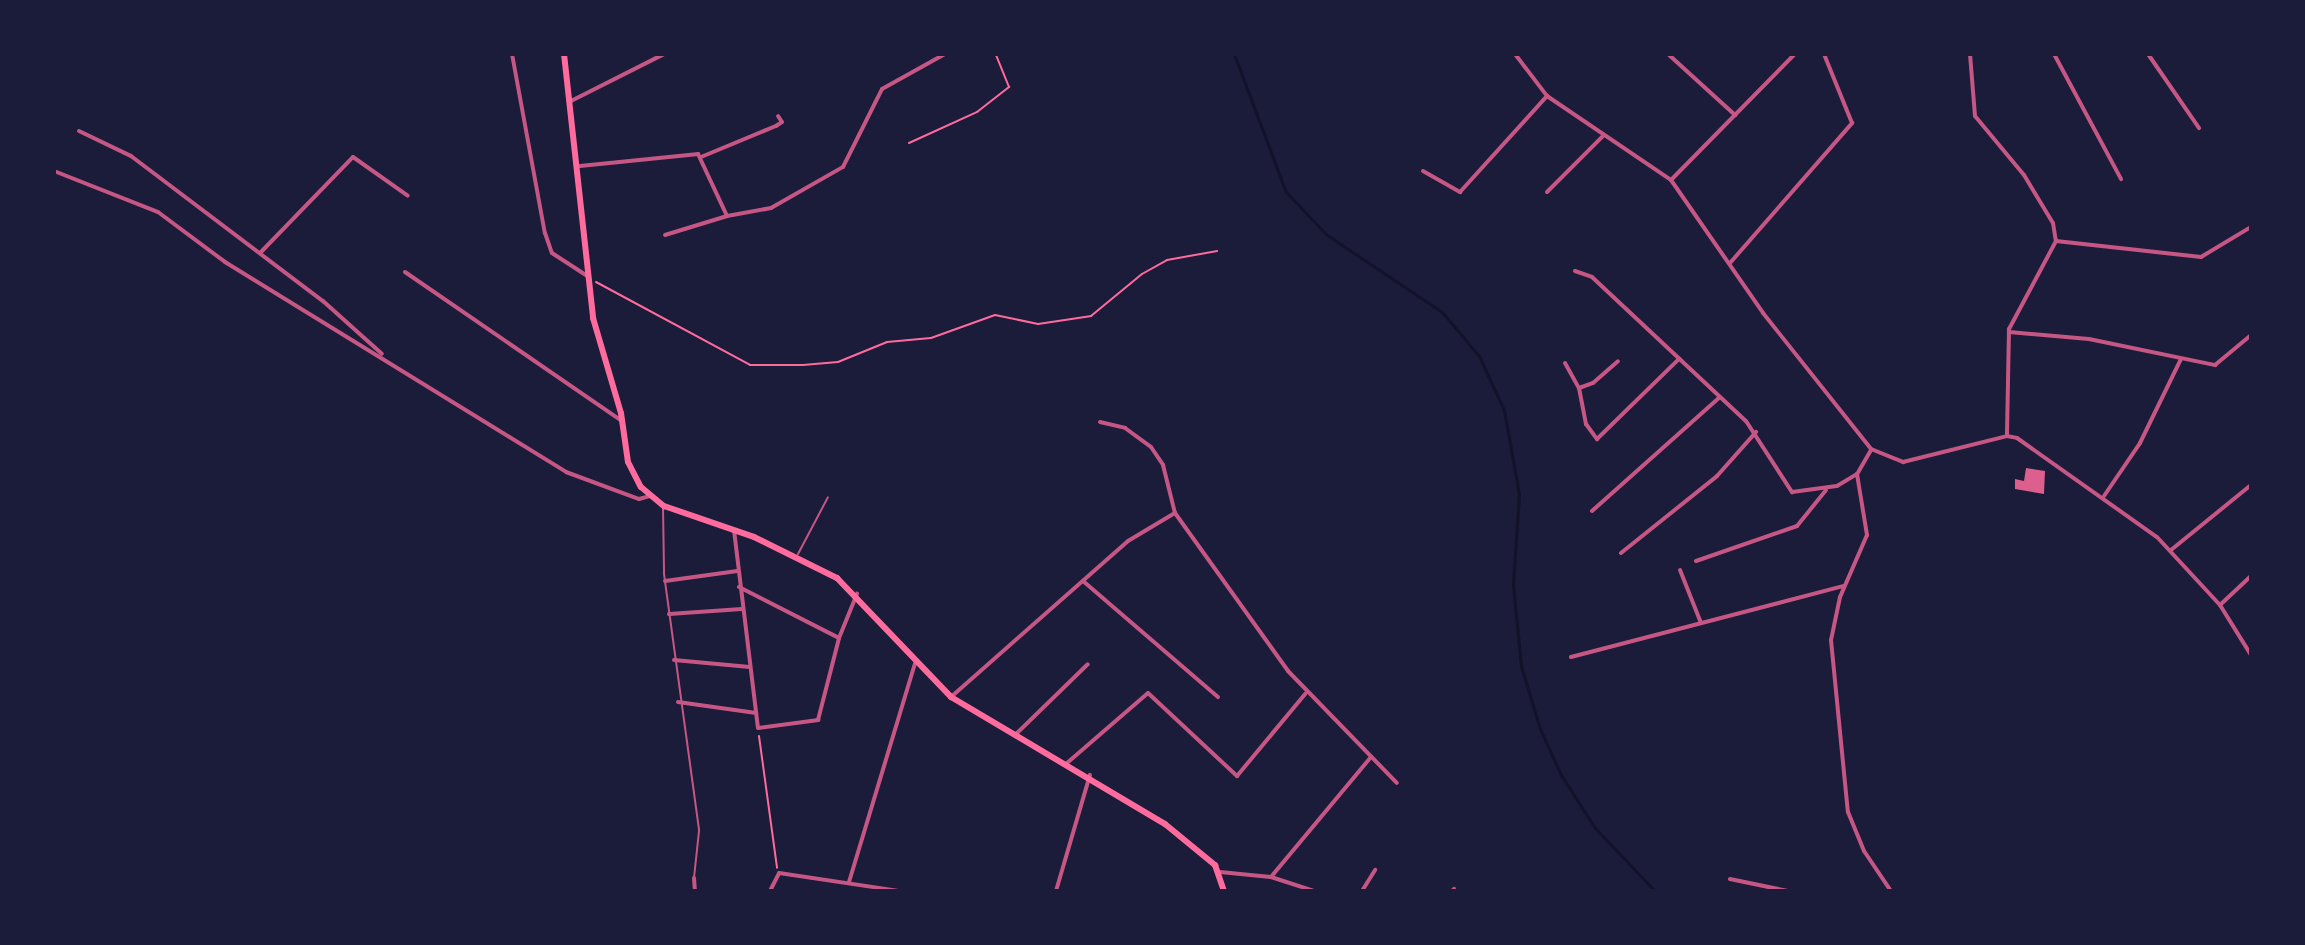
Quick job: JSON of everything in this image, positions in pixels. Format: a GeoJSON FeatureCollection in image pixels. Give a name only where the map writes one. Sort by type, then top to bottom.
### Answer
{"type":"FeatureCollection","features":[{"type":"Feature","properties":{"kind":"main road"},"geometry":{"type":"LineString","coordinates":[[564,54],[580,166],[593,318],[622,421],[630,468],[651,496],[664,506],[797,555],[857,594],[915,664],[951,697],[1090,775],[1165,824],[1220,872],[1224,891]]}},
{"type":"Feature","properties":{"kind":"street"},"geometry":{"type":"LineString","coordinates":[[512,54],[545,233],[552,253],[589,277]]}},
{"type":"Feature","properties":{"kind":"street"},"geometry":{"type":"LineString","coordinates":[[571,101],[664,54]]}},
{"type":"Feature","properties":{"kind":"street"},"geometry":{"type":"LineString","coordinates":[[665,235],[780,204],[839,170],[865,130],[882,89],[945,54]]}},
{"type":"Feature","properties":{"kind":"street"},"geometry":{"type":"LineString","coordinates":[[1515,54],[1547,96],[1671,180],[1871,449],[1903,462],[2007,436],[2104,497],[2171,550],[2220,605],[2251,655]]}},
{"type":"Feature","properties":{"kind":"street"},"geometry":{"type":"LineString","coordinates":[[1668,54],[1735,115]]}},
{"type":"Feature","properties":{"kind":"street"},"geometry":{"type":"LineString","coordinates":[[1671,180],[1795,54]]}},
{"type":"Feature","properties":{"kind":"street"},"geometry":{"type":"LineString","coordinates":[[1730,263],[1852,123],[1824,54]]}},
{"type":"Feature","properties":{"kind":"street"},"geometry":{"type":"LineString","coordinates":[[1970,54],[1975,116],[2024,175],[2053,223],[2056,241],[2009,332],[2007,436]]}},
{"type":"Feature","properties":{"kind":"street"},"geometry":{"type":"LineString","coordinates":[[2054,54],[2121,179]]}},
{"type":"Feature","properties":{"kind":"street"},"geometry":{"type":"LineString","coordinates":[[2148,54],[2199,128]]}},
{"type":"Feature","properties":{"kind":"street"},"geometry":{"type":"LineString","coordinates":[[1423,171],[1460,192],[1547,96]]}},
{"type":"Feature","properties":{"kind":"street"},"geometry":{"type":"LineString","coordinates":[[580,166],[701,157],[776,126],[782,122],[778,116]]}},
{"type":"Feature","properties":{"kind":"street"},"geometry":{"type":"LineString","coordinates":[[79,131],[131,156],[261,252],[391,363]]}},
{"type":"Feature","properties":{"kind":"street"},"geometry":{"type":"LineString","coordinates":[[1547,192],[1603,136]]}},
{"type":"Feature","properties":{"kind":"street"},"geometry":{"type":"LineString","coordinates":[[261,252],[353,157],[408,196]]}},
{"type":"Feature","properties":{"kind":"street"},"geometry":{"type":"LineString","coordinates":[[701,157],[727,216]]}},
{"type":"Feature","properties":{"kind":"street"},"geometry":{"type":"LineString","coordinates":[[54,171],[158,212],[225,262],[288,297],[566,472],[639,499],[651,496]]}},
{"type":"Feature","properties":{"kind":"street"},"geometry":{"type":"LineString","coordinates":[[2056,241],[2201,257],[2251,227]]}},
{"type":"Feature","properties":{"kind":"street"},"geometry":{"type":"LineString","coordinates":[[1575,271],[1592,277],[1756,432],[1782,484],[1803,493],[1827,488],[1857,474],[1871,449]]}},
{"type":"Feature","properties":{"kind":"street"},"geometry":{"type":"LineString","coordinates":[[405,272],[622,421]]}},
{"type":"Feature","properties":{"kind":"street"},"geometry":{"type":"LineString","coordinates":[[2009,332],[2089,339],[2215,365],[2251,335]]}},
{"type":"Feature","properties":{"kind":"street"},"geometry":{"type":"LineString","coordinates":[[1565,363],[1579,388],[1586,424],[1597,439],[1679,359]]}},
{"type":"Feature","properties":{"kind":"street"},"geometry":{"type":"LineString","coordinates":[[2104,497],[2145,433],[2181,359]]}},
{"type":"Feature","properties":{"kind":"street"},"geometry":{"type":"LineString","coordinates":[[1579,388],[1593,383],[1618,361]]}},
{"type":"Feature","properties":{"kind":"street"},"geometry":{"type":"LineString","coordinates":[[1592,511],[1720,397]]}},
{"type":"Feature","properties":{"kind":"street"},"geometry":{"type":"LineString","coordinates":[[1100,422],[1125,428],[1151,447],[1163,465],[1175,513],[1305,694],[1397,783]]}},
{"type":"Feature","properties":{"kind":"street"},"geometry":{"type":"LineString","coordinates":[[1621,553],[1717,476],[1756,432]]}},
{"type":"Feature","properties":{"kind":"street"},"geometry":{"type":"LineString","coordinates":[[1857,474],[1867,535],[1844,586],[1831,640],[1848,812],[1864,851],[1891,891]]}},
{"type":"Feature","properties":{"kind":"street"},"geometry":{"type":"LineString","coordinates":[[2171,550],[2251,485]]}},
{"type":"Feature","properties":{"kind":"street"},"geometry":{"type":"LineString","coordinates":[[1696,561],[1797,526],[1827,488]]}},
{"type":"Feature","properties":{"kind":"street"},"geometry":{"type":"LineString","coordinates":[[951,697],[1149,524],[1175,513]]}},
{"type":"Feature","properties":{"kind":"street"},"geometry":{"type":"LineString","coordinates":[[734,530],[758,728],[818,720],[839,638],[857,594]]}},
{"type":"Feature","properties":{"kind":"street"},"geometry":{"type":"LineString","coordinates":[[1680,570],[1701,623]]}},
{"type":"Feature","properties":{"kind":"street"},"geometry":{"type":"LineString","coordinates":[[665,581],[737,571]]}},
{"type":"Feature","properties":{"kind":"street"},"geometry":{"type":"LineString","coordinates":[[2220,605],[2251,576]]}},
{"type":"Feature","properties":{"kind":"street"},"geometry":{"type":"LineString","coordinates":[[1083,581],[1218,697]]}},
{"type":"Feature","properties":{"kind":"street"},"geometry":{"type":"LineString","coordinates":[[1571,657],[1844,586]]}},
{"type":"Feature","properties":{"kind":"street"},"geometry":{"type":"LineString","coordinates":[[739,587],[839,638]]}},
{"type":"Feature","properties":{"kind":"street"},"geometry":{"type":"LineString","coordinates":[[669,614],[742,609]]}},
{"type":"Feature","properties":{"kind":"street"},"geometry":{"type":"LineString","coordinates":[[674,660],[750,667]]}},
{"type":"Feature","properties":{"kind":"street"},"geometry":{"type":"LineString","coordinates":[[849,882],[915,664]]}},
{"type":"Feature","properties":{"kind":"street"},"geometry":{"type":"LineString","coordinates":[[1016,734],[1088,664]]}},
{"type":"Feature","properties":{"kind":"street"},"geometry":{"type":"LineString","coordinates":[[1067,763],[1134,701],[1151,693],[1237,776],[1305,694]]}},
{"type":"Feature","properties":{"kind":"street"},"geometry":{"type":"LineString","coordinates":[[678,702],[756,713]]}},
{"type":"Feature","properties":{"kind":"street"},"geometry":{"type":"LineString","coordinates":[[1271,877],[1370,758]]}},
{"type":"Feature","properties":{"kind":"street"},"geometry":{"type":"LineString","coordinates":[[1056,891],[1090,775]]}},
{"type":"Feature","properties":{"kind":"street"},"geometry":{"type":"LineString","coordinates":[[1220,872],[1232,869],[1314,891]]}},
{"type":"Feature","properties":{"kind":"street"},"geometry":{"type":"LineString","coordinates":[[1362,891],[1375,870]]}},
{"type":"Feature","properties":{"kind":"street"},"geometry":{"type":"LineString","coordinates":[[770,891],[779,873],[899,891]]}},
{"type":"Feature","properties":{"kind":"street"},"geometry":{"type":"LineString","coordinates":[[694,878],[695,891]]}},
{"type":"Feature","properties":{"kind":"street"},"geometry":{"type":"LineString","coordinates":[[1730,879],[1788,891]]}},
{"type":"Feature","properties":{"kind":"lane"},"geometry":{"type":"LineString","coordinates":[[797,555],[828,497]]}},
{"type":"Feature","properties":{"kind":"lane"},"geometry":{"type":"LineString","coordinates":[[664,506],[665,581],[678,702],[699,831],[694,878]]}},
{"type":"Feature","properties":{"kind":"path"},"geometry":{"type":"LineString","coordinates":[[909,143],[977,112],[1009,87],[996,54]]}},
{"type":"Feature","properties":{"kind":"path"},"geometry":{"type":"LineString","coordinates":[[589,277],[750,365],[803,365],[838,362],[887,342],[931,338],[995,315],[1038,324],[1080,319],[1167,260],[1217,251]]}},
{"type":"Feature","properties":{"kind":"path"},"geometry":{"type":"LineString","coordinates":[[758,728],[779,873]]}},
{"type":"Feature","properties":{"kind":"building"},"geometry":{"type":"Polygon","coordinates":[[[2026,468],[2045,471],[2044,494],[2015,489],[2015,479],[2024,481],[2026,468]]]}},
{"type":"Feature","properties":{"kind":"waterway"},"geometry":{"type":"LineString","coordinates":[[1234,54],[1286,192],[1327,235],[1442,312],[1479,356],[1504,410],[1519,494],[1513,585],[1521,666],[1540,729],[1561,775],[1595,828],[1655,891]]}}]}
